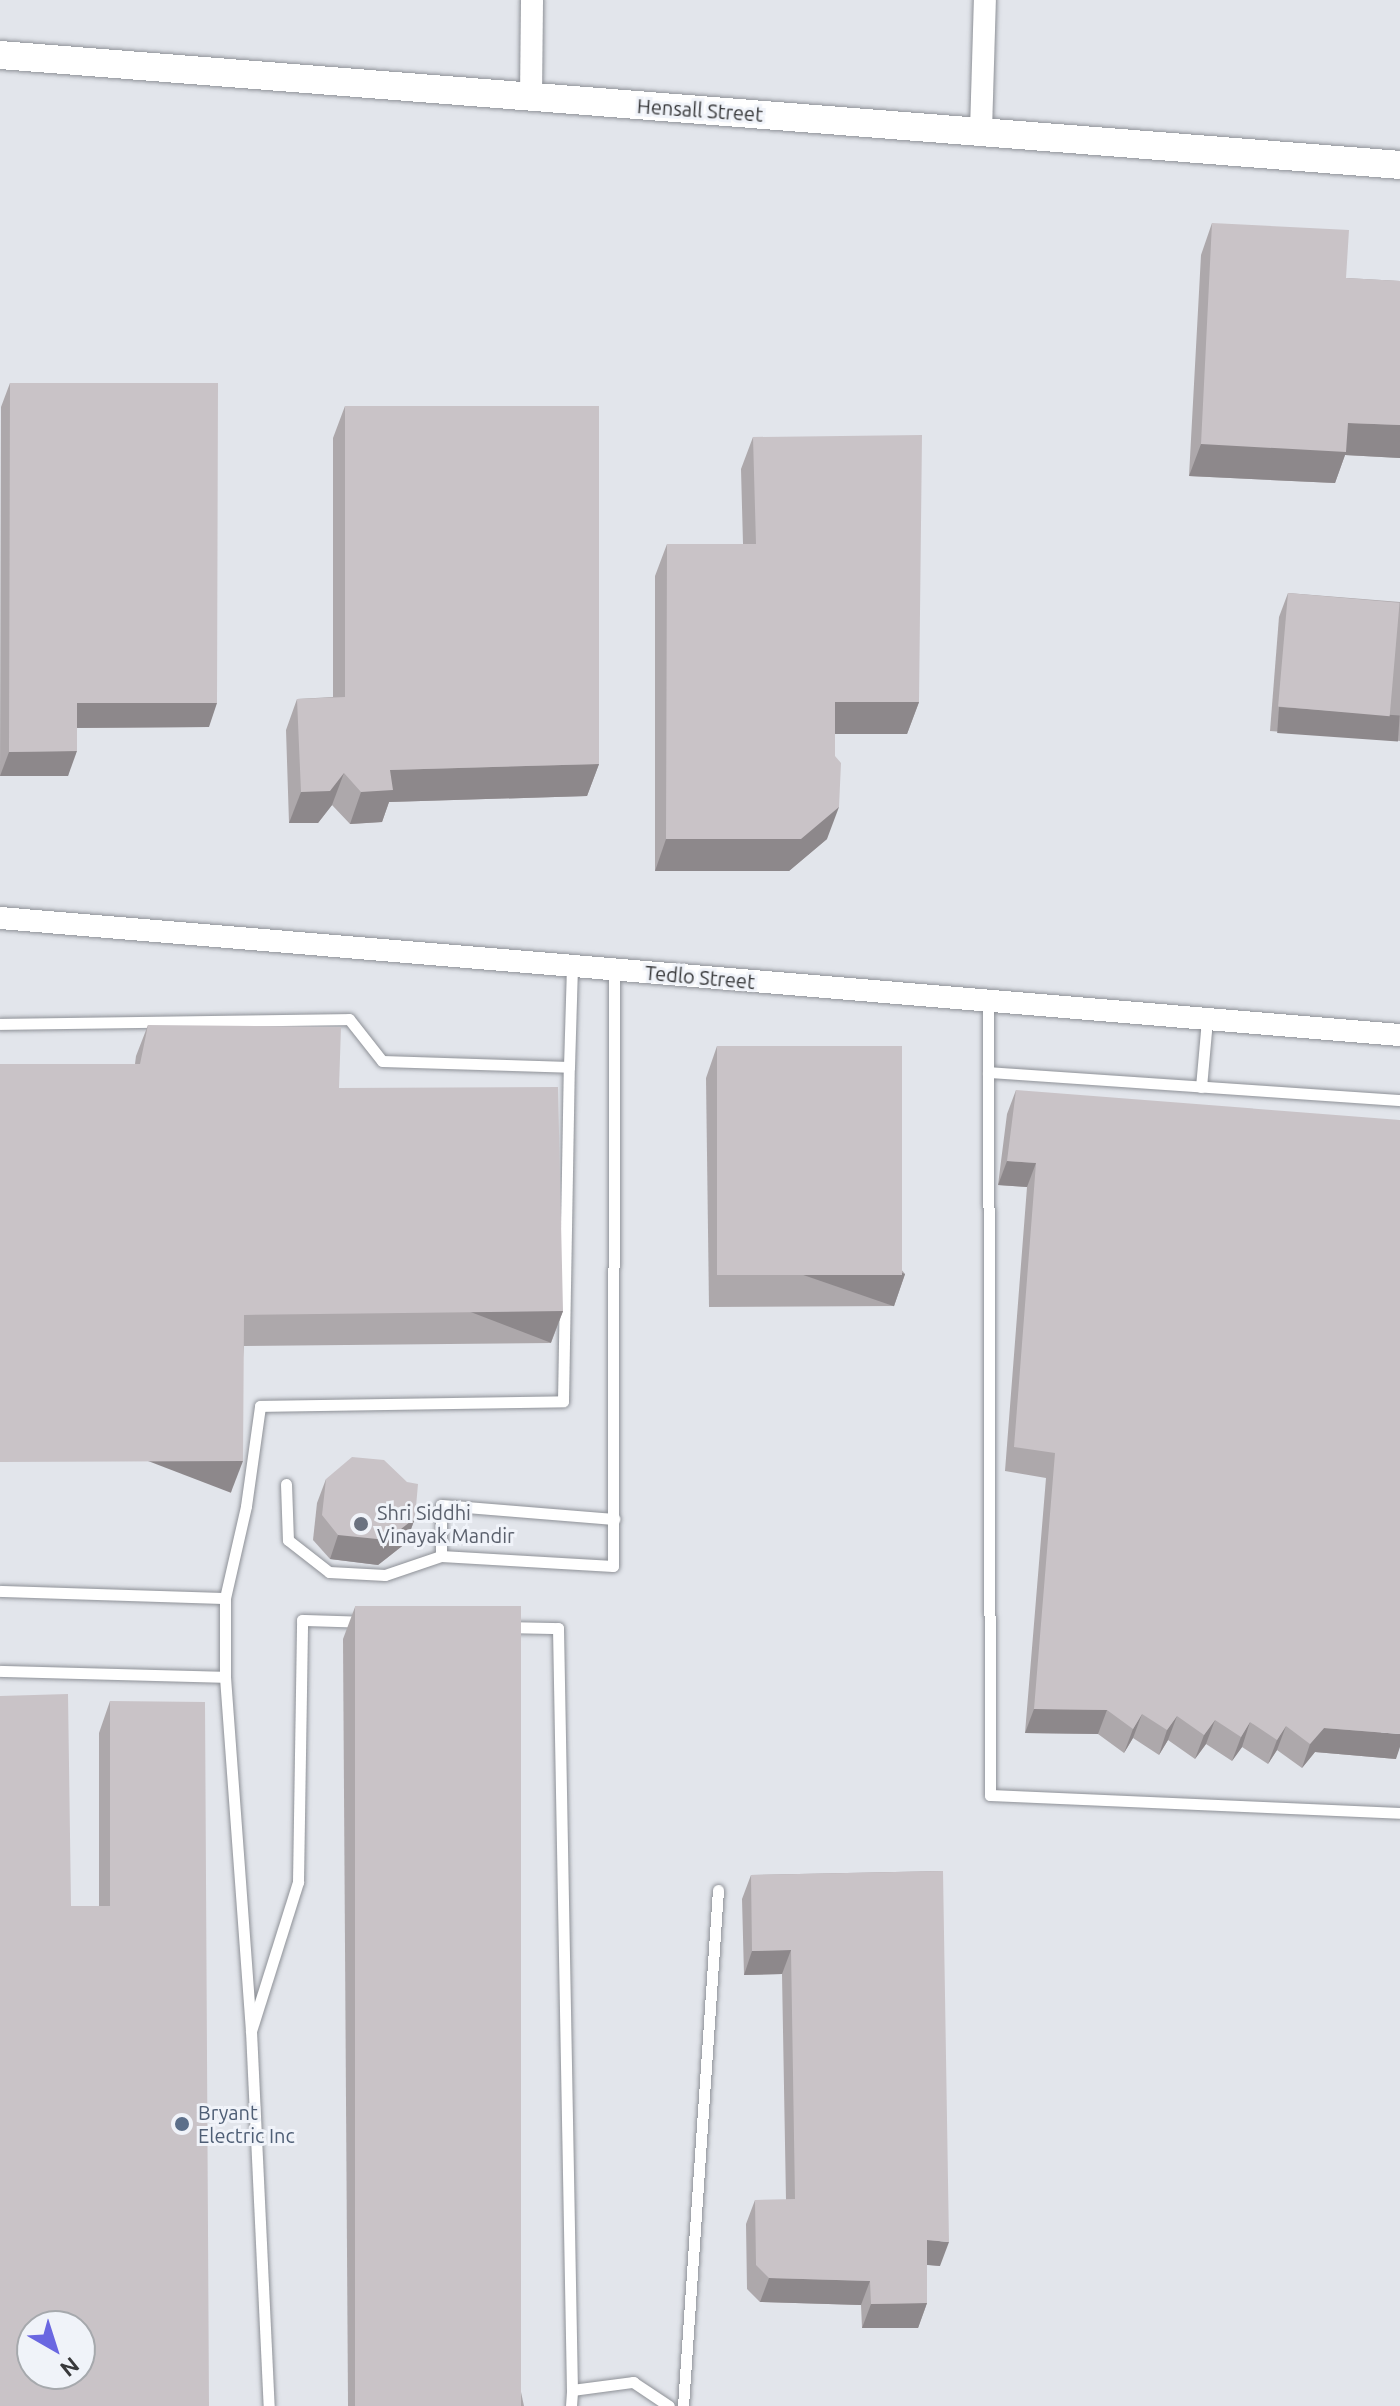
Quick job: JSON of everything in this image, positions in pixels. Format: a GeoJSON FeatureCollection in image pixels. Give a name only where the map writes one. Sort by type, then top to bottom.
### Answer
{"type":"FeatureCollection","features":[{"type":"Feature","properties":{"kind":"street"},"geometry":{"type":"LineString","coordinates":[[531,97],[532,0]]}},
{"type":"Feature","properties":{"kind":"street"},"geometry":{"type":"LineString","coordinates":[[981,131],[985,0]]}},
{"type":"Feature","properties":{"kind":"street","name":"Hensall Street"},"geometry":{"type":"LineString","coordinates":[[0,55],[1400,165]]}},
{"type":"Feature","properties":{"kind":"street","name":"Tedlo Street"},"geometry":{"type":"LineString","coordinates":[[0,918],[1400,1035]]}},
{"type":"Feature","properties":{"kind":"lane"},"geometry":{"type":"LineString","coordinates":[[269,2406],[251,2031],[225,1677],[225,1598],[246,1506],[260,1406],[563,1401],[572,966]]}},
{"type":"Feature","properties":{"kind":"lane"},"geometry":{"type":"LineString","coordinates":[[286,1484],[288,1540],[329,1572],[385,1575],[441,1556],[613,1566],[614,970]]}},
{"type":"Feature","properties":{"kind":"lane"},"geometry":{"type":"LineString","coordinates":[[988,1001],[990,1795],[1400,1813]]}},
{"type":"Feature","properties":{"kind":"lane"},"geometry":{"type":"LineString","coordinates":[[0,1024],[349,1019],[382,1061],[569,1067]]}},
{"type":"Feature","properties":{"kind":"lane"},"geometry":{"type":"LineString","coordinates":[[1201,1087],[1207,1020]]}},
{"type":"Feature","properties":{"kind":"lane"},"geometry":{"type":"LineString","coordinates":[[988,1072],[1400,1100]]}},
{"type":"Feature","properties":{"kind":"lane"},"geometry":{"type":"LineString","coordinates":[[441,1556],[441,1505],[614,1519]]}},
{"type":"Feature","properties":{"kind":"lane"},"geometry":{"type":"LineString","coordinates":[[0,1591],[225,1598]]}},
{"type":"Feature","properties":{"kind":"lane"},"geometry":{"type":"LineString","coordinates":[[251,2031],[298,1882],[302,1620],[377,1622]]}},
{"type":"Feature","properties":{"kind":"lane"},"geometry":{"type":"LineString","coordinates":[[498,1626],[558,1628],[571,2406]]}},
{"type":"Feature","properties":{"kind":"lane"},"geometry":{"type":"LineString","coordinates":[[0,1671],[225,1677]]}},
{"type":"Feature","properties":{"kind":"lane"},"geometry":{"type":"LineString","coordinates":[[683,2406],[718,1890]]}},
{"type":"Feature","properties":{"kind":"lane"},"geometry":{"type":"LineString","coordinates":[[572,2390],[633,2382],[669,2406]]}},
{"type":"Feature","properties":{"kind":"building"},"geometry":{"type":"Polygon","coordinates":[[[1212,223],[1349,230],[1346,278],[1400,281],[1400,425],[1348,423],[1346,452],[1201,444],[1212,223]]]}},
{"type":"Feature","properties":{"kind":"building"},"geometry":{"type":"Polygon","coordinates":[[[10,383],[218,383],[217,703],[77,703],[77,751],[9,752],[10,383]]]}},
{"type":"Feature","properties":{"kind":"building"},"geometry":{"type":"Polygon","coordinates":[[[345,406],[599,406],[599,764],[390,770],[393,790],[361,792],[344,773],[330,791],[301,792],[297,699],[345,697],[345,406]]]}},
{"type":"Feature","properties":{"kind":"building"},"geometry":{"type":"Polygon","coordinates":[[[922,435],[919,702],[835,702],[835,756],[841,763],[839,807],[801,839],[666,839],[667,544],[756,544],[753,437],[922,435]]]}},
{"type":"Feature","properties":{"kind":"building"},"geometry":{"type":"Polygon","coordinates":[[[1288,593],[1400,603],[1390,716],[1278,707],[1288,593]]]}},
{"type":"Feature","properties":{"kind":"building"},"geometry":{"type":"Polygon","coordinates":[[[148,1025],[341,1027],[339,1088],[558,1087],[563,1311],[244,1315],[243,1461],[0,1462],[0,1064],[140,1064],[148,1025]]]}},
{"type":"Feature","properties":{"kind":"building"},"geometry":{"type":"Polygon","coordinates":[[[717,1046],[902,1046],[902,1275],[717,1275],[717,1046]]]}},
{"type":"Feature","properties":{"kind":"building"},"geometry":{"type":"Polygon","coordinates":[[[1016,1090],[1400,1120],[1400,1734],[1324,1728],[1310,1744],[1286,1726],[1277,1740],[1250,1722],[1241,1737],[1215,1720],[1204,1735],[1177,1716],[1167,1730],[1142,1714],[1133,1729],[1107,1710],[1034,1709],[1055,1453],[1014,1447],[1036,1163],[1007,1161],[1016,1090]]]}},
{"type":"Feature","properties":{"kind":"building","name":"Shri Siddhi Vinayak Mandir"},"geometry":{"type":"Polygon","coordinates":[[[352,1457],[384,1460],[407,1482],[418,1484],[415,1518],[387,1540],[338,1535],[322,1515],[326,1479],[352,1457]]]}},
{"type":"Feature","properties":{"kind":"building"},"geometry":{"type":"Polygon","coordinates":[[[355,1606],[521,1606],[521,2406],[355,2406],[355,1606]]]}},
{"type":"Feature","properties":{"kind":"building"},"geometry":{"type":"Polygon","coordinates":[[[68,1694],[71,1906],[110,1906],[110,1701],[205,1702],[209,2406],[0,2406],[0,1696],[68,1694]]]}},
{"type":"Feature","properties":{"kind":"building"},"geometry":{"type":"Polygon","coordinates":[[[943,1871],[949,2242],[927,2240],[927,2303],[871,2304],[870,2281],[769,2278],[756,2265],[755,2200],[795,2199],[791,1950],[752,1951],[751,1875],[943,1871]]]}},
{"type":"Feature","properties":{"kind":"place","name":"Shri Siddhi Vinayak Mandir"},"geometry":{"type":"Point","coordinates":[361,1524]}},
{"type":"Feature","properties":{"kind":"place","name":"Bryant Electric Inc"},"geometry":{"type":"Point","coordinates":[182,2124]}}]}
